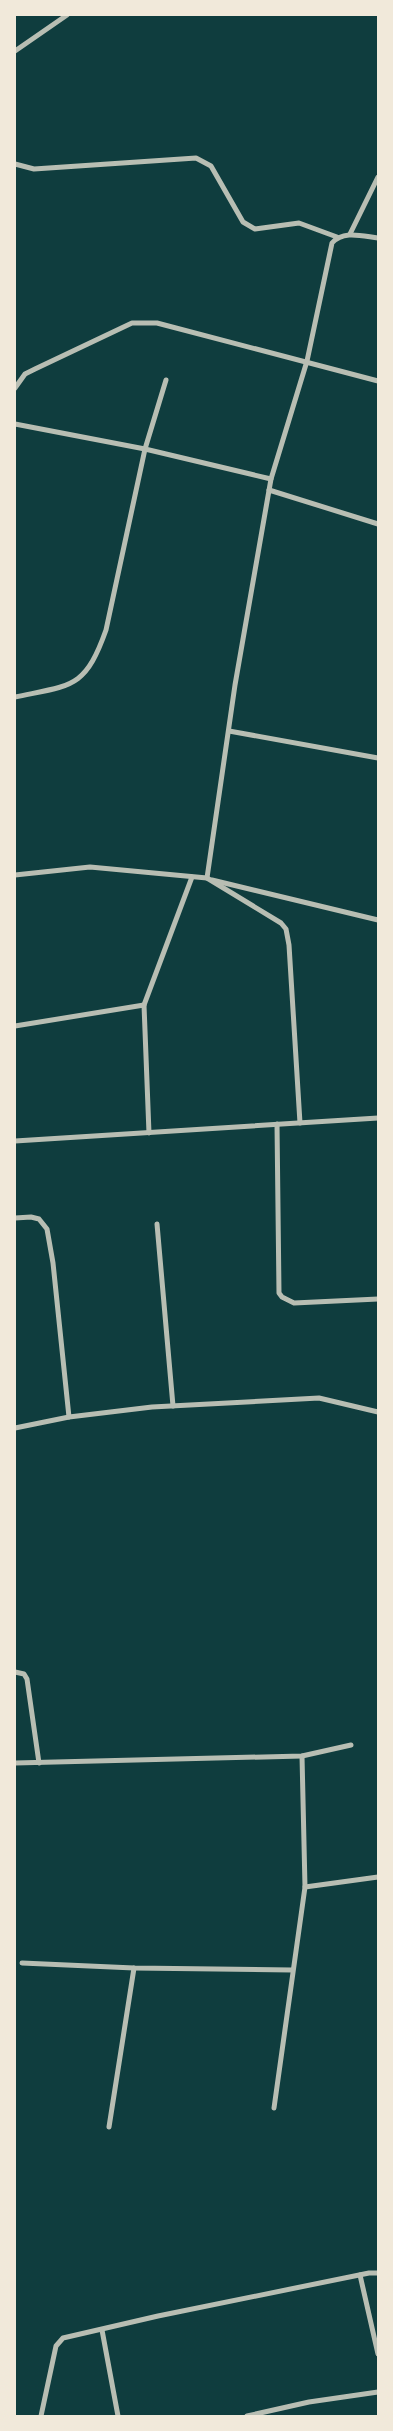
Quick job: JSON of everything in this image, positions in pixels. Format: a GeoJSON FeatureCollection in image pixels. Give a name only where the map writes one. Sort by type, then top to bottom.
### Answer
{"type":"FeatureCollection","features":[{"type":"Feature","properties":{"kind":"street"},"geometry":{"type":"LineString","coordinates":[[15,51],[67,15]]}},
{"type":"Feature","properties":{"kind":"street"},"geometry":{"type":"LineString","coordinates":[[15,164],[34,169],[196,158],[211,166],[243,222],[249,227],[255,229],[299,223],[337,237],[350,234],[378,238]]}},
{"type":"Feature","properties":{"kind":"street"},"geometry":{"type":"LineString","coordinates":[[350,234],[378,177]]}},
{"type":"Feature","properties":{"kind":"street"},"geometry":{"type":"LineString","coordinates":[[207,878],[229,731],[271,478],[307,361],[332,243],[337,237]]}},
{"type":"Feature","properties":{"kind":"street"},"geometry":{"type":"LineString","coordinates":[[15,388],[25,374],[132,323],[144,322],[157,323],[378,381]]}},
{"type":"Feature","properties":{"kind":"street"},"geometry":{"type":"LineString","coordinates":[[15,696],[66,686],[79,678],[98,652],[106,630],[144,448],[166,380]]}},
{"type":"Feature","properties":{"kind":"street"},"geometry":{"type":"LineString","coordinates":[[15,424],[144,448],[271,478]]}},
{"type":"Feature","properties":{"kind":"street"},"geometry":{"type":"LineString","coordinates":[[269,490],[378,524]]}},
{"type":"Feature","properties":{"kind":"street"},"geometry":{"type":"LineString","coordinates":[[229,731],[378,758]]}},
{"type":"Feature","properties":{"kind":"street"},"geometry":{"type":"LineString","coordinates":[[15,875],[90,867],[207,878],[378,920]]}},
{"type":"Feature","properties":{"kind":"street"},"geometry":{"type":"LineString","coordinates":[[149,1133],[144,1005],[192,877]]}},
{"type":"Feature","properties":{"kind":"street"},"geometry":{"type":"LineString","coordinates":[[207,878],[281,923],[286,929],[289,945],[300,1123]]}},
{"type":"Feature","properties":{"kind":"street"},"geometry":{"type":"LineString","coordinates":[[15,1026],[144,1005]]}},
{"type":"Feature","properties":{"kind":"street"},"geometry":{"type":"LineString","coordinates":[[15,1141],[378,1118]]}},
{"type":"Feature","properties":{"kind":"street"},"geometry":{"type":"LineString","coordinates":[[276,1124],[279,1293],[282,1297],[294,1303],[378,1299]]}},
{"type":"Feature","properties":{"kind":"street"},"geometry":{"type":"LineString","coordinates":[[15,1218],[31,1216],[39,1218],[47,1229],[69,1417]]}},
{"type":"Feature","properties":{"kind":"street"},"geometry":{"type":"LineString","coordinates":[[157,1224],[173,1406]]}},
{"type":"Feature","properties":{"kind":"street"},"geometry":{"type":"LineString","coordinates":[[15,1428],[69,1417],[173,1406],[318,1398],[378,1412]]}},
{"type":"Feature","properties":{"kind":"street"},"geometry":{"type":"LineString","coordinates":[[15,1672],[24,1674],[27,1679],[40,1763]]}},
{"type":"Feature","properties":{"kind":"street"},"geometry":{"type":"LineString","coordinates":[[15,1763],[302,1756],[351,1744]]}},
{"type":"Feature","properties":{"kind":"street"},"geometry":{"type":"LineString","coordinates":[[274,2108],[305,1887],[302,1756]]}},
{"type":"Feature","properties":{"kind":"street"},"geometry":{"type":"LineString","coordinates":[[305,1887],[378,1877]]}},
{"type":"Feature","properties":{"kind":"street"},"geometry":{"type":"LineString","coordinates":[[22,1963],[134,1968],[292,1970]]}},
{"type":"Feature","properties":{"kind":"street"},"geometry":{"type":"LineString","coordinates":[[109,2127],[134,1968]]}},
{"type":"Feature","properties":{"kind":"street"},"geometry":{"type":"LineString","coordinates":[[40,2416],[59,2341],[63,2338],[360,2274],[378,2273]]}},
{"type":"Feature","properties":{"kind":"street"},"geometry":{"type":"LineString","coordinates":[[360,2274],[378,2354]]}},
{"type":"Feature","properties":{"kind":"street"},"geometry":{"type":"LineString","coordinates":[[102,2330],[118,2416]]}},
{"type":"Feature","properties":{"kind":"street"},"geometry":{"type":"LineString","coordinates":[[247,2416],[309,2402],[378,2392]]}}]}
